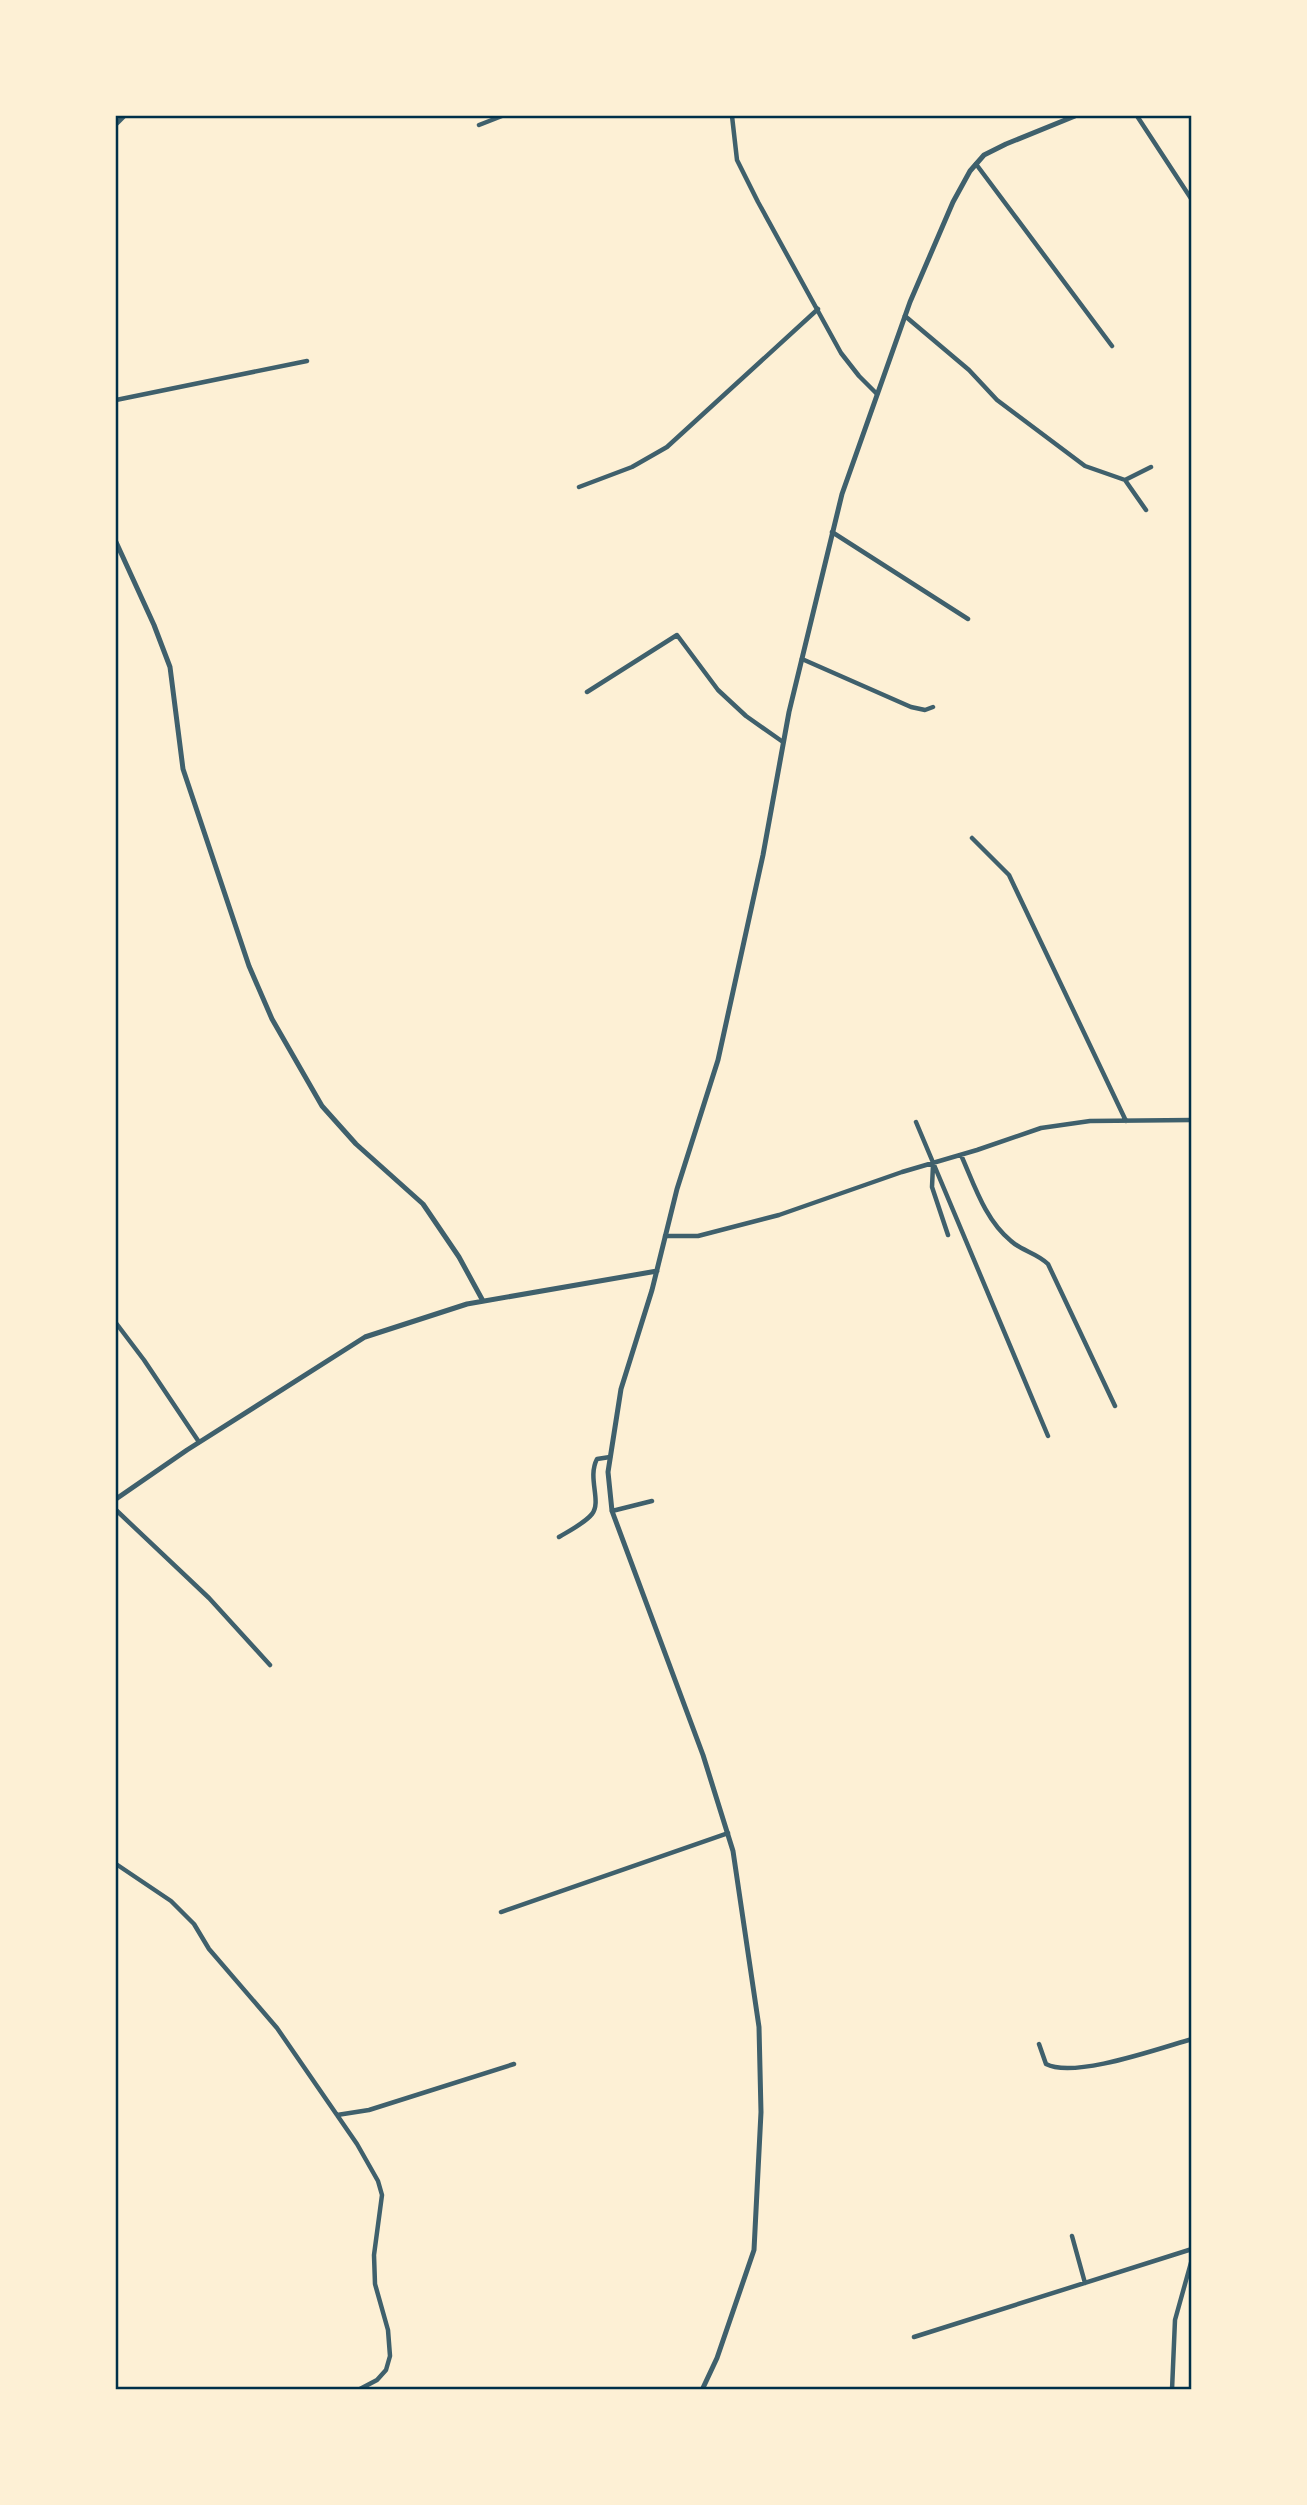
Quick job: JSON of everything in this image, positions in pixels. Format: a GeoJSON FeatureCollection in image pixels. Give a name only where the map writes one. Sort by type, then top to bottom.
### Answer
{"type":"FeatureCollection","features":[{"type":"Feature","properties":{"kind":"street"},"geometry":{"type":"LineString","coordinates":[[116,124],[124,116]]}},
{"type":"Feature","properties":{"kind":"street"},"geometry":{"type":"LineString","coordinates":[[479,125],[502,116]]}},
{"type":"Feature","properties":{"kind":"street"},"geometry":{"type":"LineString","coordinates":[[732,116],[737,160],[841,353],[877,394]]}},
{"type":"Feature","properties":{"kind":"street"},"geometry":{"type":"LineString","coordinates":[[702,2389],[717,2358],[754,2250],[761,2112],[759,2026],[733,1851],[704,1755],[612,1511],[608,1472],[621,1389],[657,1271],[677,1189],[718,1060],[763,855],[783,742],[832,533],[842,494],[877,394],[905,316],[953,202],[970,171],[984,155],[1075,116]]}},
{"type":"Feature","properties":{"kind":"street"},"geometry":{"type":"LineString","coordinates":[[1137,116],[1192,200]]}},
{"type":"Feature","properties":{"kind":"street"},"geometry":{"type":"LineString","coordinates":[[976,164],[1112,346]]}},
{"type":"Feature","properties":{"kind":"street"},"geometry":{"type":"LineString","coordinates":[[579,487],[632,467],[667,447],[818,309]]}},
{"type":"Feature","properties":{"kind":"street"},"geometry":{"type":"LineString","coordinates":[[905,316],[969,370],[997,400],[1085,466],[1125,480],[1146,510]]}},
{"type":"Feature","properties":{"kind":"street"},"geometry":{"type":"LineString","coordinates":[[116,400],[307,360]]}},
{"type":"Feature","properties":{"kind":"street"},"geometry":{"type":"LineString","coordinates":[[1125,480],[1151,467]]}},
{"type":"Feature","properties":{"kind":"street"},"geometry":{"type":"LineString","coordinates":[[832,533],[968,619]]}},
{"type":"Feature","properties":{"kind":"street"},"geometry":{"type":"LineString","coordinates":[[116,542],[170,667],[183,769],[249,966],[272,1019],[322,1106],[356,1143],[423,1204],[459,1257],[483,1301]]}},
{"type":"Feature","properties":{"kind":"street"},"geometry":{"type":"LineString","coordinates":[[587,691],[677,635],[718,690],[746,716],[783,742]]}},
{"type":"Feature","properties":{"kind":"street"},"geometry":{"type":"LineString","coordinates":[[802,659],[911,706],[933,708]]}},
{"type":"Feature","properties":{"kind":"street"},"geometry":{"type":"LineString","coordinates":[[972,838],[1009,876],[1126,1121]]}},
{"type":"Feature","properties":{"kind":"street"},"geometry":{"type":"LineString","coordinates":[[665,1236],[698,1236],[779,1215],[1041,1128],[1090,1121],[1192,1120]]}},
{"type":"Feature","properties":{"kind":"street"},"geometry":{"type":"LineString","coordinates":[[916,1122],[1048,1436]]}},
{"type":"Feature","properties":{"kind":"street"},"geometry":{"type":"LineString","coordinates":[[961,1155],[995,1226],[1013,1243],[1040,1256],[1048,1264],[1115,1406]]}},
{"type":"Feature","properties":{"kind":"street"},"geometry":{"type":"LineString","coordinates":[[933,1163],[932,1187],[948,1235]]}},
{"type":"Feature","properties":{"kind":"street"},"geometry":{"type":"LineString","coordinates":[[116,1499],[365,1337],[467,1304],[657,1271]]}},
{"type":"Feature","properties":{"kind":"street"},"geometry":{"type":"LineString","coordinates":[[116,1323],[200,1442]]}},
{"type":"Feature","properties":{"kind":"street"},"geometry":{"type":"LineString","coordinates":[[559,1537],[592,1514],[596,1503],[592,1469],[597,1459],[610,1457]]}},
{"type":"Feature","properties":{"kind":"street"},"geometry":{"type":"LineString","coordinates":[[612,1511],[652,1501]]}},
{"type":"Feature","properties":{"kind":"street"},"geometry":{"type":"LineString","coordinates":[[116,1510],[209,1598],[270,1665]]}},
{"type":"Feature","properties":{"kind":"street"},"geometry":{"type":"LineString","coordinates":[[501,1912],[727,1833]]}},
{"type":"Feature","properties":{"kind":"street"},"geometry":{"type":"LineString","coordinates":[[116,1864],[171,1902],[194,1924],[209,1949],[277,2028],[337,2115],[378,2181],[382,2194],[374,2255],[375,2284],[388,2330],[390,2356],[386,2370],[377,2380],[358,2389]]}},
{"type":"Feature","properties":{"kind":"street"},"geometry":{"type":"LineString","coordinates":[[1039,2044],[1046,2064],[1055,2069],[1080,2068],[1192,2039]]}},
{"type":"Feature","properties":{"kind":"street"},"geometry":{"type":"LineString","coordinates":[[337,2115],[369,2110],[514,2064]]}},
{"type":"Feature","properties":{"kind":"street"},"geometry":{"type":"LineString","coordinates":[[1072,2236],[1085,2283]]}},
{"type":"Feature","properties":{"kind":"street"},"geometry":{"type":"LineString","coordinates":[[914,2337],[1192,2249]]}},
{"type":"Feature","properties":{"kind":"street"},"geometry":{"type":"LineString","coordinates":[[1172,2389],[1175,2320],[1192,2259]]}}]}
